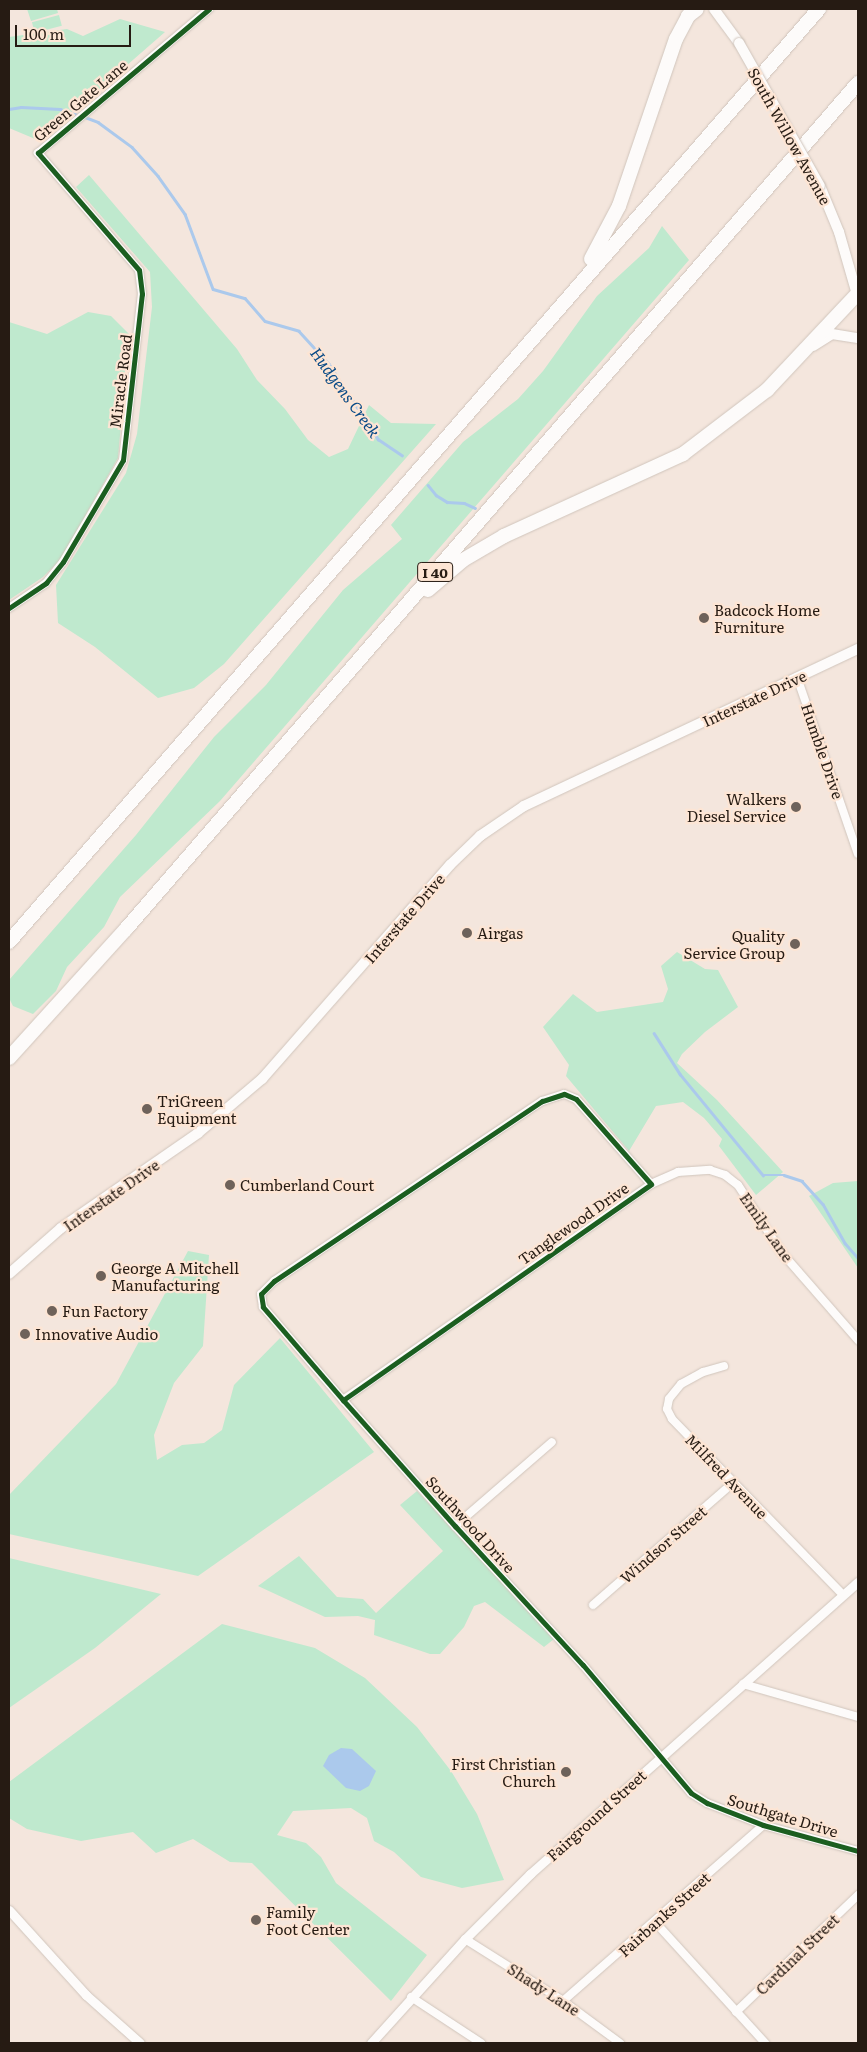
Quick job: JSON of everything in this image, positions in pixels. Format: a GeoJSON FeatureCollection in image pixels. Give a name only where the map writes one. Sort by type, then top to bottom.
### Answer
{"type":"FeatureCollection","features":[{"type":"Feature","properties":{"kind":"highway"},"geometry":{"type":"LineString","coordinates":[[554,314],[601,245],[619,206],[676,39],[688,16],[697,9]]}},
{"type":"Feature","properties":{"kind":"highway"},"geometry":{"type":"LineString","coordinates":[[9,942],[819,9]]}},
{"type":"Feature","properties":{"kind":"highway","name":"I 40"},"geometry":{"type":"LineString","coordinates":[[9,1058],[126,929],[858,83]]}},
{"type":"Feature","properties":{"kind":"highway"},"geometry":{"type":"LineString","coordinates":[[396,617],[463,560],[504,536],[683,454],[760,396],[858,296]]}},
{"type":"Feature","properties":{"kind":"main road","name":"South Willow Avenue"},"geometry":{"type":"LineString","coordinates":[[714,9],[739,43],[820,186],[838,232],[858,296]]}},
{"type":"Feature","properties":{"kind":"main road"},"geometry":{"type":"LineString","coordinates":[[799,355],[832,334],[858,338]]}},
{"type":"Feature","properties":{"kind":"main road","name":"Interstate Drive"},"geometry":{"type":"LineString","coordinates":[[9,1274],[61,1228],[198,1133],[262,1079],[450,864],[480,836],[524,806],[858,649]]}},
{"type":"Feature","properties":{"kind":"street","name":"Green Gate Lane"},"geometry":{"type":"LineString","coordinates":[[38,153],[209,9]]}},
{"type":"Feature","properties":{"kind":"street","name":"Miracle Road"},"geometry":{"type":"LineString","coordinates":[[9,608],[46,583],[63,562],[123,460],[142,294],[139,270],[38,153]]}},
{"type":"Feature","properties":{"kind":"street","name":"Humble Drive"},"geometry":{"type":"LineString","coordinates":[[797,678],[858,854]]}},
{"type":"Feature","properties":{"kind":"street","name":"Tanglewood Drive"},"geometry":{"type":"LineString","coordinates":[[263,1307],[261,1294],[274,1281],[552,1096],[564,1094],[576,1099],[651,1184],[343,1400]]}},
{"type":"Feature","properties":{"kind":"street","name":"Emily Lane"},"geometry":{"type":"LineString","coordinates":[[651,1184],[678,1172],[710,1170],[725,1175],[738,1185],[782,1253],[858,1340]]}},
{"type":"Feature","properties":{"kind":"street","name":"Southwood Drive"},"geometry":{"type":"LineString","coordinates":[[263,1307],[343,1400],[662,1756]]}},
{"type":"Feature","properties":{"kind":"street","name":"Milfred Avenue"},"geometry":{"type":"LineString","coordinates":[[724,1366],[703,1372],[681,1384],[669,1399],[667,1409],[672,1419],[732,1483],[843,1595]]}},
{"type":"Feature","properties":{"kind":"street"},"geometry":{"type":"LineString","coordinates":[[455,1526],[552,1442]]}},
{"type":"Feature","properties":{"kind":"street","name":"Windsor Street"},"geometry":{"type":"LineString","coordinates":[[594,1606],[732,1483]]}},
{"type":"Feature","properties":{"kind":"street","name":"Fairground Street"},"geometry":{"type":"LineString","coordinates":[[375,2042],[411,1997],[465,1939],[662,1756],[858,1582]]}},
{"type":"Feature","properties":{"kind":"street"},"geometry":{"type":"LineString","coordinates":[[743,1684],[858,1717]]}},
{"type":"Feature","properties":{"kind":"street","name":"Southgate Drive"},"geometry":{"type":"LineString","coordinates":[[662,1756],[691,1792],[707,1803],[763,1825],[858,1851]]}},
{"type":"Feature","properties":{"kind":"street","name":"Fairbanks Street"},"geometry":{"type":"LineString","coordinates":[[563,2001],[656,1922],[763,1825]]}},
{"type":"Feature","properties":{"kind":"street","name":"Cardinal Street"},"geometry":{"type":"LineString","coordinates":[[736,2012],[858,1896]]}},
{"type":"Feature","properties":{"kind":"street"},"geometry":{"type":"LineString","coordinates":[[9,1910],[80,1989],[140,2043]]}},
{"type":"Feature","properties":{"kind":"street"},"geometry":{"type":"LineString","coordinates":[[656,1922],[765,2043]]}},
{"type":"Feature","properties":{"kind":"street","name":"Shady Lane"},"geometry":{"type":"LineString","coordinates":[[465,1939],[563,2001],[620,2043]]}},
{"type":"Feature","properties":{"kind":"street"},"geometry":{"type":"LineString","coordinates":[[411,1997],[481,2043]]}},
{"type":"Feature","properties":{"kind":"green space"},"geometry":{"type":"Polygon","coordinates":[[[27,9],[57,9],[58,13],[31,21],[27,9]]]}},
{"type":"Feature","properties":{"kind":"green space"},"geometry":{"type":"Polygon","coordinates":[[[59,15],[62,26],[35,33],[32,22],[59,15]]]}},
{"type":"Feature","properties":{"kind":"green space"},"geometry":{"type":"Polygon","coordinates":[[[120,19],[165,32],[40,141],[9,128],[9,37],[67,29],[83,36],[120,19]]]}},
{"type":"Feature","properties":{"kind":"green space"},"geometry":{"type":"Polygon","coordinates":[[[89,175],[237,349],[257,380],[285,409],[308,440],[329,457],[348,449],[369,405],[391,423],[436,424],[224,664],[194,688],[158,698],[95,647],[58,623],[56,585],[126,473],[137,434],[152,307],[150,272],[76,187],[89,175]]]}},
{"type":"Feature","properties":{"kind":"green space"},"geometry":{"type":"Polygon","coordinates":[[[662,226],[689,260],[220,801],[120,897],[104,927],[67,967],[56,991],[33,1014],[13,1006],[9,998],[9,980],[136,835],[214,737],[266,685],[343,590],[402,539],[391,525],[463,442],[518,399],[543,371],[597,296],[649,248],[662,226]]]}},
{"type":"Feature","properties":{"kind":"green space"},"geometry":{"type":"Polygon","coordinates":[[[88,312],[111,316],[129,334],[118,458],[60,560],[43,577],[9,600],[9,322],[47,334],[88,312]]]}},
{"type":"Feature","properties":{"kind":"green space"},"geometry":{"type":"Polygon","coordinates":[[[677,952],[705,969],[718,970],[738,1007],[705,1032],[682,1054],[677,1063],[717,1100],[783,1172],[756,1195],[719,1146],[722,1139],[704,1118],[683,1102],[656,1106],[629,1151],[566,1076],[569,1065],[543,1027],[573,994],[597,1012],[663,1002],[668,989],[661,966],[677,952]]]}},
{"type":"Feature","properties":{"kind":"green space"},"geometry":{"type":"Polygon","coordinates":[[[858,1181],[858,1268],[809,1196],[833,1183],[858,1181]]]}},
{"type":"Feature","properties":{"kind":"green space"},"geometry":{"type":"Polygon","coordinates":[[[188,1251],[209,1255],[203,1346],[174,1383],[154,1435],[157,1460],[182,1445],[204,1443],[222,1430],[234,1385],[280,1338],[374,1452],[198,1576],[9,1534],[9,1495],[116,1384],[188,1251]]]}},
{"type":"Feature","properties":{"kind":"green space"},"geometry":{"type":"Polygon","coordinates":[[[417,1491],[554,1639],[544,1647],[485,1602],[474,1606],[464,1627],[440,1654],[430,1654],[374,1635],[375,1620],[358,1616],[325,1617],[258,1586],[299,1556],[337,1597],[363,1599],[376,1613],[443,1551],[400,1505],[417,1491]]]}},
{"type":"Feature","properties":{"kind":"green space"},"geometry":{"type":"Polygon","coordinates":[[[9,1558],[161,1594],[95,1648],[9,1708],[9,1558]]]}},
{"type":"Feature","properties":{"kind":"green space"},"geometry":{"type":"Polygon","coordinates":[[[222,1624],[315,1648],[365,1678],[417,1727],[451,1771],[477,1814],[504,1880],[462,1888],[421,1877],[394,1852],[374,1841],[367,1818],[351,1808],[293,1811],[277,1835],[306,1843],[321,1857],[336,1883],[427,1955],[391,2001],[252,1863],[230,1862],[193,1839],[156,1853],[133,1832],[81,1841],[27,1829],[9,1818],[9,1782],[222,1624]]]}},
{"type":"Feature","properties":{"kind":"water"},"geometry":{"type":"Polygon","coordinates":[[[341,1748],[352,1749],[376,1771],[369,1786],[360,1791],[346,1788],[323,1766],[329,1755],[341,1748]]]}},
{"type":"Feature","properties":{"kind":"waterway","name":"Hudgens Creek"},"geometry":{"type":"LineString","coordinates":[[9,109],[21,107],[60,109],[80,116]]}},
{"type":"Feature","properties":{"kind":"waterway","name":"Hudgens Creek"},"geometry":{"type":"LineString","coordinates":[[85,117],[98,122],[132,147],[158,176],[185,214],[213,289],[245,298],[265,321],[299,331],[329,364],[378,439],[402,455]]}},
{"type":"Feature","properties":{"kind":"waterway"},"geometry":{"type":"LineString","coordinates":[[428,485],[436,495],[447,502],[464,503],[475,508]]}},
{"type":"Feature","properties":{"kind":"waterway"},"geometry":{"type":"LineString","coordinates":[[654,1033],[680,1074],[763,1175],[784,1175],[802,1181],[823,1204],[845,1243],[858,1258]]}},
{"type":"Feature","properties":{"kind":"cycle path"},"geometry":{"type":"LineString","coordinates":[[9,608],[46,583],[63,562],[123,460],[142,294],[139,270],[38,153],[209,9]]}},
{"type":"Feature","properties":{"kind":"cycle path"},"geometry":{"type":"LineString","coordinates":[[343,1400],[651,1184],[576,1099],[564,1094],[542,1101],[274,1281],[261,1294],[263,1307],[343,1400],[455,1526],[583,1665],[691,1793],[707,1803],[763,1825],[858,1851]]}},
{"type":"Feature","properties":{"kind":"place","name":"Badcock Home Furniture"},"geometry":{"type":"Point","coordinates":[704,618]}},
{"type":"Feature","properties":{"kind":"place","name":"Walkers Diesel Service"},"geometry":{"type":"Point","coordinates":[796,807]}},
{"type":"Feature","properties":{"kind":"place","name":"Airgas"},"geometry":{"type":"Point","coordinates":[467,933]}},
{"type":"Feature","properties":{"kind":"place","name":"Quality Service Group"},"geometry":{"type":"Point","coordinates":[795,944]}},
{"type":"Feature","properties":{"kind":"place","name":"TriGreen Equipment"},"geometry":{"type":"Point","coordinates":[147,1109]}},
{"type":"Feature","properties":{"kind":"place","name":"Cumberland Court"},"geometry":{"type":"Point","coordinates":[230,1185]}},
{"type":"Feature","properties":{"kind":"place","name":"George A Mitchell Manufacturing"},"geometry":{"type":"Point","coordinates":[101,1276]}},
{"type":"Feature","properties":{"kind":"place","name":"Fun Factory"},"geometry":{"type":"Point","coordinates":[52,1311]}},
{"type":"Feature","properties":{"kind":"place","name":"Innovative Audio"},"geometry":{"type":"Point","coordinates":[25,1334]}},
{"type":"Feature","properties":{"kind":"place","name":"First Christian Church"},"geometry":{"type":"Point","coordinates":[566,1772]}},
{"type":"Feature","properties":{"kind":"place","name":"Family Foot Center"},"geometry":{"type":"Point","coordinates":[256,1920]}}]}
